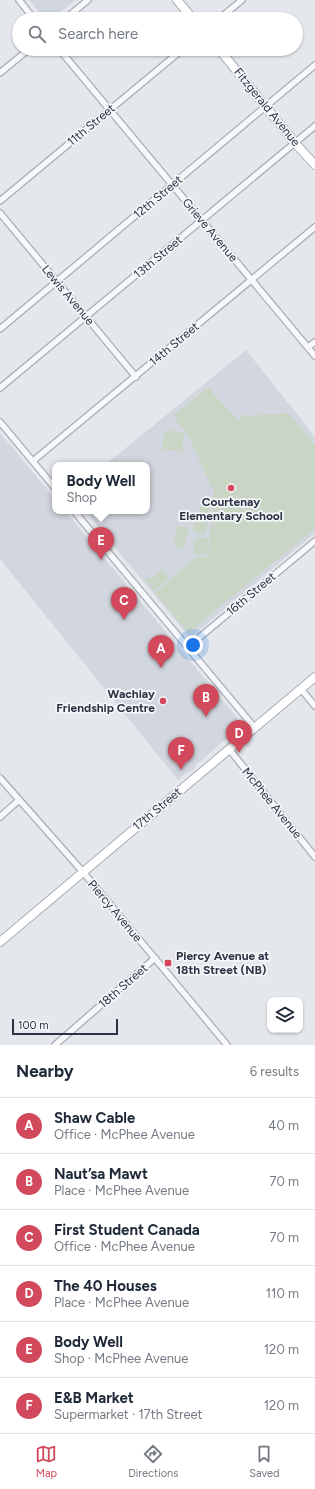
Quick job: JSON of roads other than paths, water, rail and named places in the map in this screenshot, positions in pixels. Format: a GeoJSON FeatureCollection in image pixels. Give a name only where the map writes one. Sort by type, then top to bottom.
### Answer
{"type":"FeatureCollection","features":[{"type":"Feature","properties":{"kind":"street"},"geometry":{"type":"LineString","coordinates":[[19,0],[28,12]]}},
{"type":"Feature","properties":{"kind":"street"},"geometry":{"type":"LineString","coordinates":[[73,12],[88,0]]}},
{"type":"Feature","properties":{"kind":"street"},"geometry":{"type":"LineString","coordinates":[[177,0],[187,12]]}},
{"type":"Feature","properties":{"kind":"street"},"geometry":{"type":"LineString","coordinates":[[227,12],[242,0]]}},
{"type":"Feature","properties":{"kind":"street"},"geometry":{"type":"LineString","coordinates":[[0,73],[21,56]]}},
{"type":"Feature","properties":{"kind":"street","name":"Grieve Avenue"},"geometry":{"type":"LineString","coordinates":[[65,56],[315,356]]}},
{"type":"Feature","properties":{"kind":"street","name":"11th Street"},"geometry":{"type":"LineString","coordinates":[[0,201],[175,56]]}},
{"type":"Feature","properties":{"kind":"street","name":"Fitzgerald Avenue"},"geometry":{"type":"LineString","coordinates":[[225,56],[295,143],[315,165]]}},
{"type":"Feature","properties":{"kind":"street","name":"12th Street"},"geometry":{"type":"LineString","coordinates":[[0,329],[315,65]]}},
{"type":"Feature","properties":{"kind":"street","name":"13th Street"},"geometry":{"type":"LineString","coordinates":[[0,388],[315,126]]}},
{"type":"Feature","properties":{"kind":"street","name":"Lewis Avenue"},"geometry":{"type":"LineString","coordinates":[[0,213],[136,377]]}},
{"type":"Feature","properties":{"kind":"street","name":"14th Street"},"geometry":{"type":"LineString","coordinates":[[33,461],[136,377],[315,226]]}},
{"type":"Feature","properties":{"kind":"street"},"geometry":{"type":"LineString","coordinates":[[308,347],[315,342]]}},
{"type":"Feature","properties":{"kind":"street"},"geometry":{"type":"LineString","coordinates":[[0,422],[52,484]]}},
{"type":"Feature","properties":{"kind":"street"},"geometry":{"type":"LineString","coordinates":[[77,514],[255,728]]}},
{"type":"Feature","properties":{"kind":"street","name":"16th Street"},"geometry":{"type":"LineString","coordinates":[[188,647],[315,541]]}},
{"type":"Feature","properties":{"kind":"street","name":"17th Street"},"geometry":{"type":"LineString","coordinates":[[0,942],[315,677]]}},
{"type":"Feature","properties":{"kind":"street"},"geometry":{"type":"LineString","coordinates":[[301,689],[315,706]]}},
{"type":"Feature","properties":{"kind":"street","name":"McPhee Avenue"},"geometry":{"type":"LineString","coordinates":[[229,749],[315,857]]}},
{"type":"Feature","properties":{"kind":"street","name":"Piercy Avenue"},"geometry":{"type":"LineString","coordinates":[[0,778],[82,872],[227,1045]]}},
{"type":"Feature","properties":{"kind":"street"},"geometry":{"type":"LineString","coordinates":[[0,817],[19,800]]}},
{"type":"Feature","properties":{"kind":"street","name":"18th Street"},"geometry":{"type":"LineString","coordinates":[[55,1045],[155,958]]}},
{"type":"Feature","properties":{"kind":"place","name":"Courtenay Elementary School"},"geometry":{"type":"Point","coordinates":[231,488]}},
{"type":"Feature","properties":{"kind":"place","name":"Body Well"},"geometry":{"type":"Point","coordinates":[101,560]}},
{"type":"Feature","properties":{"kind":"place","name":"First Student Canada"},"geometry":{"type":"Point","coordinates":[124,620]}},
{"type":"Feature","properties":{"kind":"place","name":"Shaw Cable"},"geometry":{"type":"Point","coordinates":[161,668]}},
{"type":"Feature","properties":{"kind":"place","name":"Wachiay Friendship Centre"},"geometry":{"type":"Point","coordinates":[163,701]}},
{"type":"Feature","properties":{"kind":"place","name":"Naut’sa Mawt"},"geometry":{"type":"Point","coordinates":[206,717]}},
{"type":"Feature","properties":{"kind":"place","name":"The 40 Houses"},"geometry":{"type":"Point","coordinates":[239,753]}},
{"type":"Feature","properties":{"kind":"place","name":"E&B Market"},"geometry":{"type":"Point","coordinates":[181,770]}},
{"type":"Feature","properties":{"kind":"place","name":"Piercy Avenue at 18th Street (NB)"},"geometry":{"type":"Point","coordinates":[168,963]}}]}
